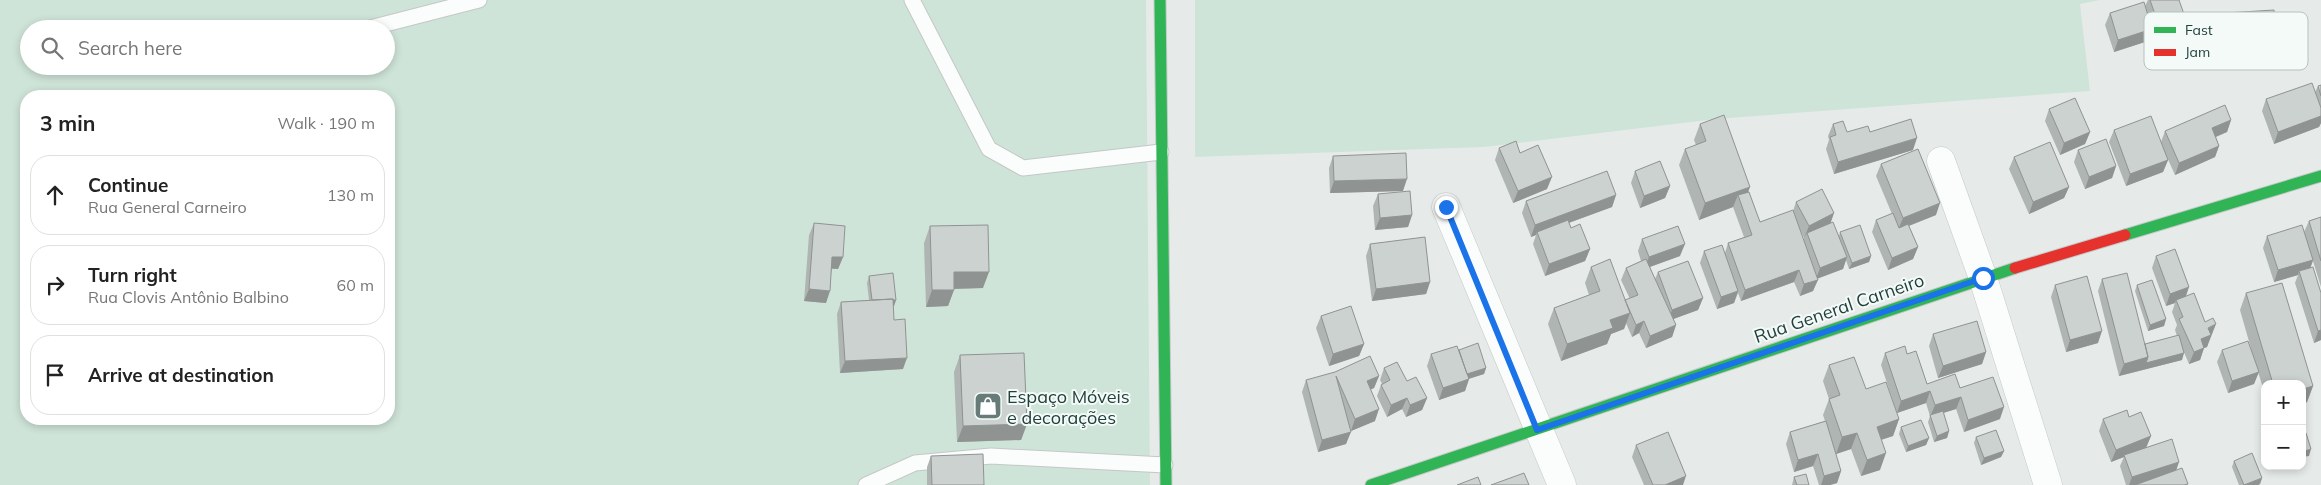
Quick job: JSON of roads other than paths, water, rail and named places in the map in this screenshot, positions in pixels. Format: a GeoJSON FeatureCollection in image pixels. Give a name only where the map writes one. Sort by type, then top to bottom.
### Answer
{"type":"FeatureCollection","features":[{"type":"Feature","properties":{"kind":"main road"},"geometry":{"type":"LineString","coordinates":[[1160,0],[1166,485]]}},
{"type":"Feature","properties":{"kind":"main road","name":"Rua General Carneiro"},"geometry":{"type":"LineString","coordinates":[[1372,485],[1983,278],[2321,176]]}},
{"type":"Feature","properties":{"kind":"street"},"geometry":{"type":"LineString","coordinates":[[1941,161],[1983,278],[2048,485]]}},
{"type":"Feature","properties":{"kind":"street"},"geometry":{"type":"LineString","coordinates":[[1446,207],[1537,430],[1562,485]]}},
{"type":"Feature","properties":{"kind":"lane"},"geometry":{"type":"LineString","coordinates":[[395,22],[479,0]]}},
{"type":"Feature","properties":{"kind":"lane"},"geometry":{"type":"LineString","coordinates":[[912,0],[989,149],[1023,168],[1161,152]]}},
{"type":"Feature","properties":{"kind":"lane"},"geometry":{"type":"LineString","coordinates":[[866,485],[915,463],[991,456],[1165,465]]}},
{"type":"Feature","properties":{"kind":"place","name":"Espaço Móveis e decorações"},"geometry":{"type":"Point","coordinates":[988,406]}}]}
